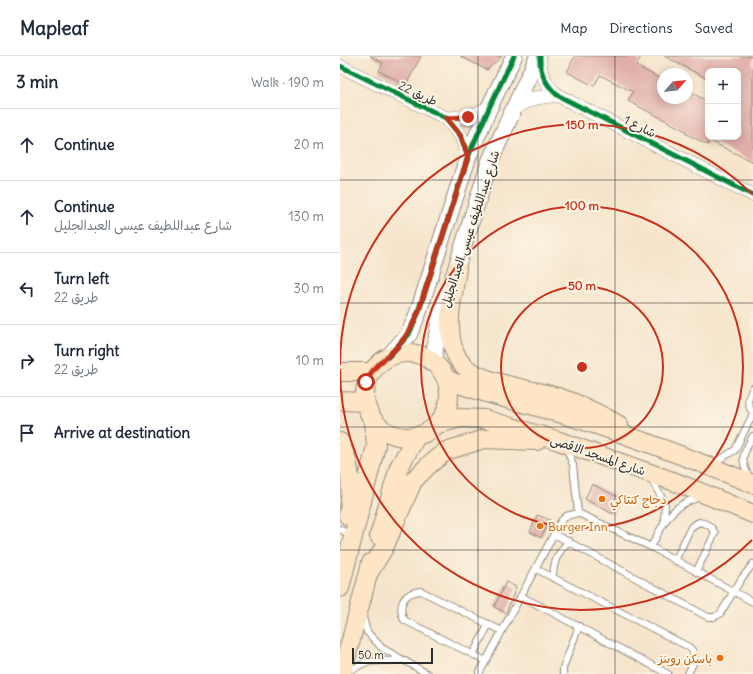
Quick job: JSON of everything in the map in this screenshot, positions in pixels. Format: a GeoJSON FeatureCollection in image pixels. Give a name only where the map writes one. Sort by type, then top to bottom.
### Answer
{"type":"FeatureCollection","features":[{"type":"Feature","properties":{"kind":"main road"},"geometry":{"type":"LineString","coordinates":[[457,269],[451,322],[451,338],[455,352],[463,366],[483,378],[559,398],[597,412],[649,443]]}},
{"type":"Feature","properties":{"kind":"main road"},"geometry":{"type":"LineString","coordinates":[[399,353],[411,353],[423,356],[433,362],[446,379],[449,391],[445,414],[438,424],[424,434],[416,437],[400,437],[386,432],[374,422],[364,402],[365,387],[370,372],[378,363],[399,353]]}},
{"type":"Feature","properties":{"kind":"main road"},"geometry":{"type":"LineString","coordinates":[[340,372],[370,372]]}},
{"type":"Feature","properties":{"kind":"main road"},"geometry":{"type":"LineString","coordinates":[[446,379],[479,392],[562,414],[649,443],[752,483]]}},
{"type":"Feature","properties":{"kind":"main road"},"geometry":{"type":"LineString","coordinates":[[340,401],[364,402]]}},
{"type":"Feature","properties":{"kind":"main road","name":"شارع المسجد الاقصى"},"geometry":{"type":"LineString","coordinates":[[438,424],[460,418],[484,419],[560,441],[709,496],[753,514]]}},
{"type":"Feature","properties":{"kind":"main road"},"geometry":{"type":"LineString","coordinates":[[340,588],[376,446],[374,422]]}},
{"type":"Feature","properties":{"kind":"main road"},"geometry":{"type":"LineString","coordinates":[[342,674],[395,476],[416,437]]}},
{"type":"Feature","properties":{"kind":"main road"},"geometry":{"type":"LineString","coordinates":[[368,574],[384,548],[413,482],[430,464],[446,451],[484,439],[531,442],[560,441]]}},
{"type":"Feature","properties":{"kind":"main road"},"geometry":{"type":"LineString","coordinates":[[340,442],[350,468],[352,496],[342,530],[340,551]]}},
{"type":"Feature","properties":{"kind":"street","name":"شارع عبداللطيف عيسى العبدالجليل"},"geometry":{"type":"LineString","coordinates":[[388,357],[409,334],[418,313],[468,157],[514,56]]}},
{"type":"Feature","properties":{"kind":"street","name":"شارع عبداللطيف عيسى العبدالجليل"},"geometry":{"type":"LineString","coordinates":[[433,362],[439,323],[490,161],[539,56]]}},
{"type":"Feature","properties":{"kind":"street","name":"شارع 1"},"geometry":{"type":"LineString","coordinates":[[539,56],[542,75],[557,95],[753,195]]}},
{"type":"Feature","properties":{"kind":"street","name":"طريق 22"},"geometry":{"type":"LineString","coordinates":[[340,66],[446,118],[461,136],[468,157]]}},
{"type":"Feature","properties":{"kind":"street"},"geometry":{"type":"LineString","coordinates":[[515,107],[536,98],[557,95]]}},
{"type":"Feature","properties":{"kind":"street","name":"طريق 22"},"geometry":{"type":"LineString","coordinates":[[446,118],[468,117],[489,108]]}},
{"type":"Feature","properties":{"kind":"lane"},"geometry":{"type":"LineString","coordinates":[[709,466],[735,450],[753,414],[748,406],[747,400],[753,388]]}},
{"type":"Feature","properties":{"kind":"lane"},"geometry":{"type":"LineString","coordinates":[[752,483],[743,465],[742,455],[753,436]]}},
{"type":"Feature","properties":{"kind":"lane"},"geometry":{"type":"LineString","coordinates":[[560,441],[572,465],[578,513]]}},
{"type":"Feature","properties":{"kind":"lane"},"geometry":{"type":"LineString","coordinates":[[648,473],[660,490],[665,504],[666,509],[664,522]]}},
{"type":"Feature","properties":{"kind":"lane"},"geometry":{"type":"LineString","coordinates":[[651,547],[664,522],[672,512],[689,500],[709,496]]}},
{"type":"Feature","properties":{"kind":"lane"},"geometry":{"type":"LineString","coordinates":[[479,674],[554,534],[566,516],[578,513],[651,547],[753,602]]}},
{"type":"Feature","properties":{"kind":"lane"},"geometry":{"type":"LineString","coordinates":[[676,561],[691,527],[699,522],[705,523],[711,527],[715,533],[696,572]]}},
{"type":"Feature","properties":{"kind":"lane"},"geometry":{"type":"LineString","coordinates":[[554,534],[708,617],[720,614],[753,564]]}},
{"type":"Feature","properties":{"kind":"lane"},"geometry":{"type":"LineString","coordinates":[[553,578],[553,565],[556,557],[569,541]]}},
{"type":"Feature","properties":{"kind":"lane"},"geometry":{"type":"LineString","coordinates":[[536,569],[689,647],[692,650],[695,659],[688,674]]}},
{"type":"Feature","properties":{"kind":"lane"},"geometry":{"type":"LineString","coordinates":[[486,661],[404,620],[400,610],[403,600],[411,593],[421,591],[502,631]]}},
{"type":"Feature","properties":{"kind":"lane"},"geometry":{"type":"LineString","coordinates":[[521,596],[668,674]]}},
{"type":"Feature","properties":{"kind":"lane"},"geometry":{"type":"LineString","coordinates":[[360,608],[367,632],[382,648],[428,674]]}},
{"type":"Feature","properties":{"kind":"lane"},"geometry":{"type":"LineString","coordinates":[[473,654],[489,624]]}},
{"type":"Feature","properties":{"kind":"lane"},"geometry":{"type":"LineString","coordinates":[[563,674],[563,668],[578,626]]}},
{"type":"Feature","properties":{"kind":"lane"},"geometry":{"type":"LineString","coordinates":[[346,674],[349,669],[368,662],[402,660]]}},
{"type":"Feature","properties":{"kind":"building"},"geometry":{"type":"Polygon","coordinates":[[[370,56],[421,56],[406,85],[379,71],[383,63],[370,56]]]}},
{"type":"Feature","properties":{"kind":"building"},"geometry":{"type":"Polygon","coordinates":[[[460,56],[502,56],[487,70],[460,56]]]}},
{"type":"Feature","properties":{"kind":"building"},"geometry":{"type":"Polygon","coordinates":[[[575,56],[641,56],[636,66],[657,77],[657,104],[693,104],[693,93],[705,100],[705,140],[708,140],[708,145],[685,133],[686,131],[628,101],[633,92],[600,75],[594,86],[567,72],[575,56]]]}},
{"type":"Feature","properties":{"kind":"building"},"geometry":{"type":"Polygon","coordinates":[[[664,56],[753,56],[753,162],[708,140],[741,140],[741,68],[705,68],[705,77],[693,71],[693,68],[687,68],[664,56]]]}},
{"type":"Feature","properties":{"kind":"building","name":"دجاج كنتاكي"},"geometry":{"type":"Polygon","coordinates":[[[592,484],[620,498],[613,514],[585,499],[592,484]]]}},
{"type":"Feature","properties":{"kind":"building","name":"Burger Inn"},"geometry":{"type":"Polygon","coordinates":[[[537,515],[550,520],[541,538],[530,532],[537,515]]]}},
{"type":"Feature","properties":{"kind":"building"},"geometry":{"type":"Polygon","coordinates":[[[506,582],[516,587],[506,613],[494,607],[506,582]]]}},
{"type":"Feature","properties":{"kind":"cycle path"},"geometry":{"type":"LineString","coordinates":[[388,357],[409,334],[418,313],[468,157],[514,56]]}},
{"type":"Feature","properties":{"kind":"cycle path"},"geometry":{"type":"LineString","coordinates":[[540,56],[542,72],[546,82],[557,95],[753,195]]}},
{"type":"Feature","properties":{"kind":"cycle path"},"geometry":{"type":"LineString","coordinates":[[340,66],[446,118],[461,136],[468,157]]}},
{"type":"Feature","properties":{"kind":"place","name":"دجاج كنتاكي"},"geometry":{"type":"Point","coordinates":[602,499]}},
{"type":"Feature","properties":{"kind":"place","name":"Burger Inn"},"geometry":{"type":"Point","coordinates":[540,526]}},
{"type":"Feature","properties":{"kind":"place","name":"باسكن روبنز"},"geometry":{"type":"Point","coordinates":[720,658]}},
{"type":"Feature","properties":{"kind":"route"},"geometry":{"type":"LineString","coordinates":[[366,382],[370,372],[378,363],[388,357],[409,334],[418,313],[468,157],[467,150],[461,136],[446,118],[454,119],[468,117]]}}]}
